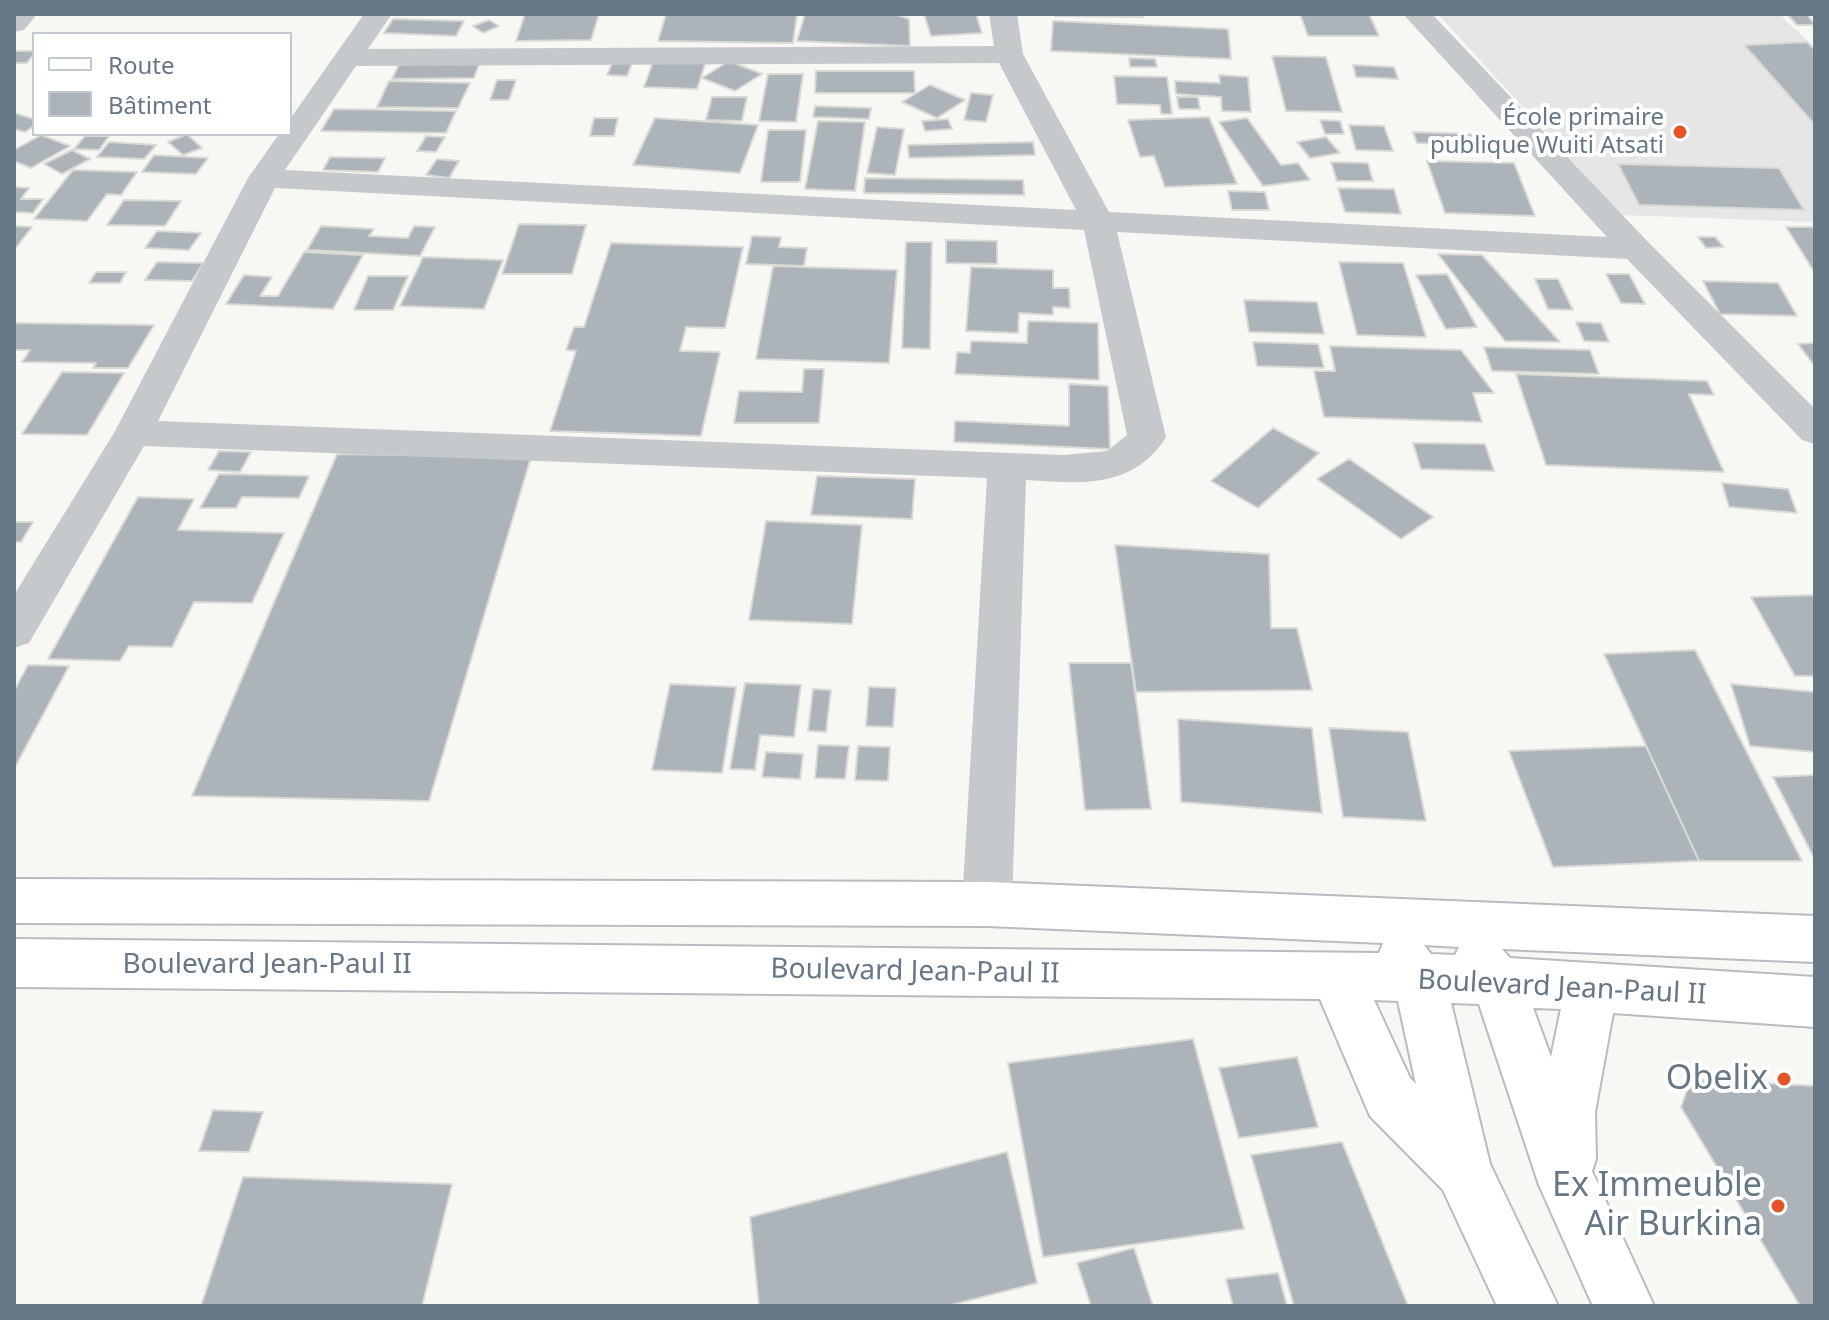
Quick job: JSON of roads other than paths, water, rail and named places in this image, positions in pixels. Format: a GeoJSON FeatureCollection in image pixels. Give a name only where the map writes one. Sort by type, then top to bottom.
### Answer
{"type":"FeatureCollection","features":[{"type":"Feature","properties":{"kind":"main road"},"geometry":{"type":"LineString","coordinates":[[14,901],[987,904],[1815,939]]}},
{"type":"Feature","properties":{"kind":"main road"},"geometry":{"type":"LineString","coordinates":[[1369,920],[1419,979],[1463,1170],[1528,1306]]}},
{"type":"Feature","properties":{"kind":"main road"},"geometry":{"type":"LineString","coordinates":[[1445,921],[1497,981],[1568,1185],[1624,1306]]}},
{"type":"Feature","properties":{"kind":"main road","name":"Boulevard Jean-Paul II"},"geometry":{"type":"LineString","coordinates":[[14,963],[1336,975],[1497,981],[1815,1002]]}},
{"type":"Feature","properties":{"kind":"main road"},"geometry":{"type":"LineString","coordinates":[[1336,975],[1390,1097],[1463,1170]]}},
{"type":"Feature","properties":{"kind":"main road"},"geometry":{"type":"LineString","coordinates":[[1568,1185],[1567,1112],[1591,989]]}},
{"type":"Feature","properties":{"kind":"street"},"geometry":{"type":"LineString","coordinates":[[14,24],[23,14]]}},
{"type":"Feature","properties":{"kind":"street"},"geometry":{"type":"LineString","coordinates":[[14,631],[133,433],[264,178],[378,14]]}},
{"type":"Feature","properties":{"kind":"street"},"geometry":{"type":"LineString","coordinates":[[133,433],[1007,465],[1111,466],[1140,449],[1147,437],[1099,223],[1009,54],[1003,14]]}},
{"type":"Feature","properties":{"kind":"street"},"geometry":{"type":"LineString","coordinates":[[1417,14],[1636,249],[1815,431]]}},
{"type":"Feature","properties":{"kind":"street"},"geometry":{"type":"LineString","coordinates":[[349,58],[1009,54]]}},
{"type":"Feature","properties":{"kind":"street"},"geometry":{"type":"LineString","coordinates":[[264,178],[1636,249]]}},
{"type":"Feature","properties":{"kind":"street"},"geometry":{"type":"LineString","coordinates":[[987,904],[1007,465]]}},
{"type":"Feature","properties":{"kind":"place","name":"École primaire publique Wuiti Atsati"},"geometry":{"type":"Point","coordinates":[1680,132]}},
{"type":"Feature","properties":{"kind":"place","name":"Obelix"},"geometry":{"type":"Point","coordinates":[1784,1079]}},
{"type":"Feature","properties":{"kind":"place","name":"Ex Immeuble Air Burkina"},"geometry":{"type":"Point","coordinates":[1778,1206]}}]}
